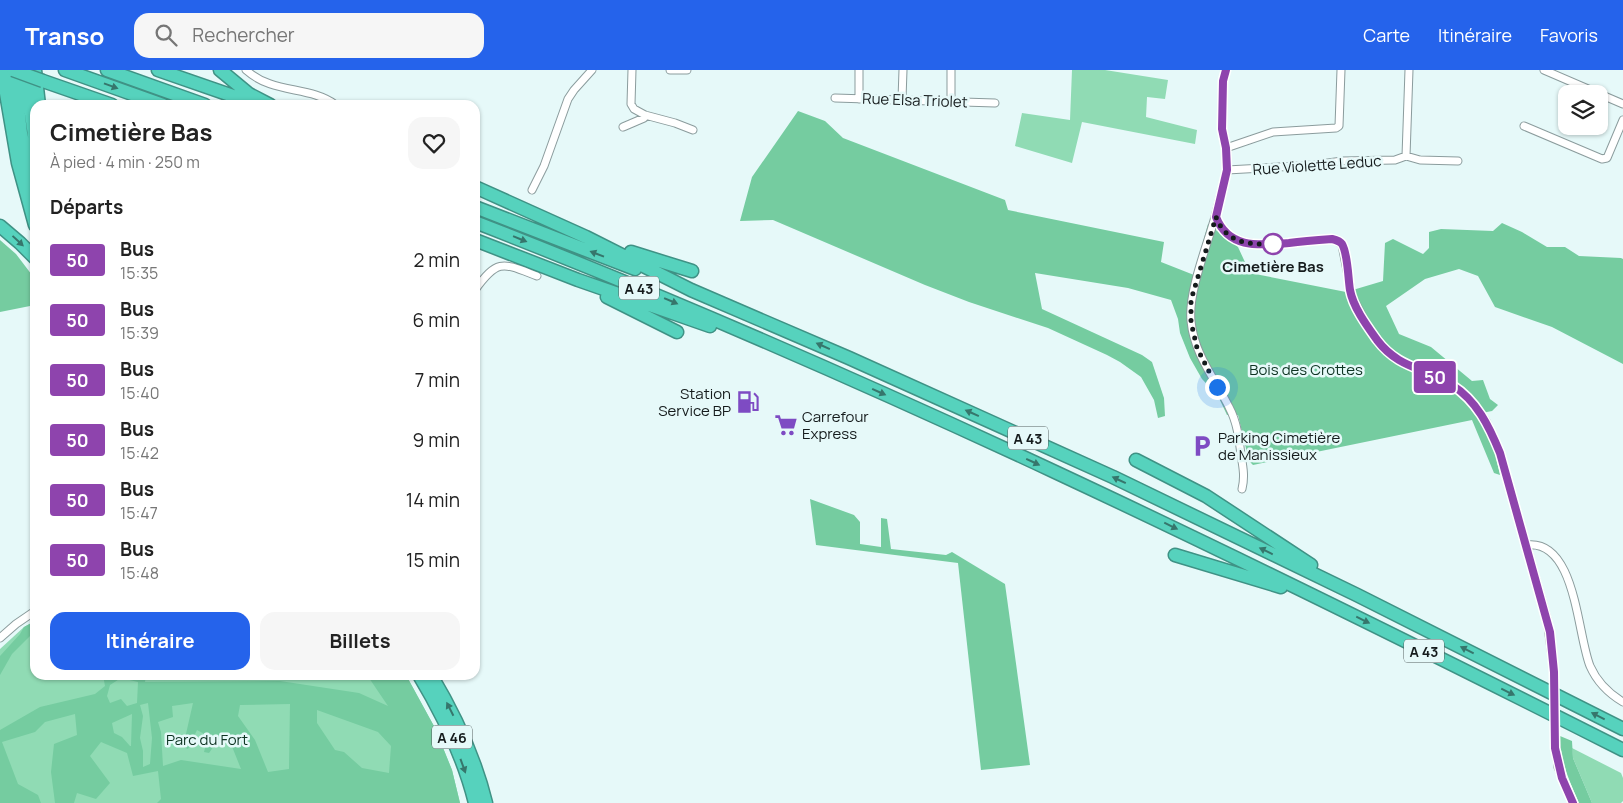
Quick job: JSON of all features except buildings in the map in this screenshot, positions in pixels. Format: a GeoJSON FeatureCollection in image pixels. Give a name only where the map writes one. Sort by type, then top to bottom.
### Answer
{"type":"FeatureCollection","features":[{"type":"Feature","properties":{"kind":"highway"},"geometry":{"type":"LineString","coordinates":[[30,172],[21,133],[13,70],[98,100]]}},
{"type":"Feature","properties":{"kind":"highway"},"geometry":{"type":"LineString","coordinates":[[25,70],[30,106]]}},
{"type":"Feature","properties":{"kind":"highway"},"geometry":{"type":"LineString","coordinates":[[35,70],[39,100]]}},
{"type":"Feature","properties":{"kind":"highway"},"geometry":{"type":"LineString","coordinates":[[65,70],[149,100]]}},
{"type":"Feature","properties":{"kind":"highway"},"geometry":{"type":"LineString","coordinates":[[107,70],[191,100]]}},
{"type":"Feature","properties":{"kind":"highway"},"geometry":{"type":"LineString","coordinates":[[158,70],[245,100]]}},
{"type":"Feature","properties":{"kind":"highway"},"geometry":{"type":"LineString","coordinates":[[220,70],[249,94],[260,100]]}},
{"type":"Feature","properties":{"kind":"highway"},"geometry":{"type":"LineString","coordinates":[[0,121],[3,76]]}},
{"type":"Feature","properties":{"kind":"highway"},"geometry":{"type":"LineString","coordinates":[[3,76],[18,163],[30,207]]}},
{"type":"Feature","properties":{"kind":"highway"},"geometry":{"type":"LineString","coordinates":[[480,189],[586,237],[691,290]]}},
{"type":"Feature","properties":{"kind":"highway","name":"A 43"},"geometry":{"type":"LineString","coordinates":[[480,209],[691,290],[1030,439],[1357,595],[1623,729]]}},
{"type":"Feature","properties":{"kind":"highway","name":"A 43"},"geometry":{"type":"LineString","coordinates":[[480,224],[666,298],[1080,483],[1319,598],[1623,750]]}},
{"type":"Feature","properties":{"kind":"highway"},"geometry":{"type":"LineString","coordinates":[[0,226],[30,253]]}},
{"type":"Feature","properties":{"kind":"highway"},"geometry":{"type":"LineString","coordinates":[[586,237],[692,270]]}},
{"type":"Feature","properties":{"kind":"highway"},"geometry":{"type":"LineString","coordinates":[[480,242],[548,269],[802,358]]}},
{"type":"Feature","properties":{"kind":"highway"},"geometry":{"type":"LineString","coordinates":[[548,269],[677,332]]}},
{"type":"Feature","properties":{"kind":"highway"},"geometry":{"type":"LineString","coordinates":[[1136,460],[1206,496],[1357,595]]}},
{"type":"Feature","properties":{"kind":"highway"},"geometry":{"type":"LineString","coordinates":[[1175,555],[1319,598]]}},
{"type":"Feature","properties":{"kind":"highway","name":"A 46"},"geometry":{"type":"LineString","coordinates":[[422,680],[457,748],[475,803]]}},
{"type":"Feature","properties":{"kind":"highway","name":"A 46"},"geometry":{"type":"LineString","coordinates":[[434,680],[466,742],[486,803]]}},
{"type":"Feature","properties":{"kind":"street"},"geometry":{"type":"LineString","coordinates":[[246,70],[270,85],[327,100]]}},
{"type":"Feature","properties":{"kind":"street"},"geometry":{"type":"LineString","coordinates":[[532,190],[544,166],[568,99],[592,70]]}},
{"type":"Feature","properties":{"kind":"street"},"geometry":{"type":"LineString","coordinates":[[632,70],[631,104],[634,109],[645,115],[693,130]]}},
{"type":"Feature","properties":{"kind":"street"},"geometry":{"type":"LineString","coordinates":[[670,70],[687,70]]}},
{"type":"Feature","properties":{"kind":"street"},"geometry":{"type":"LineString","coordinates":[[859,70],[859,99]]}},
{"type":"Feature","properties":{"kind":"street"},"geometry":{"type":"LineString","coordinates":[[902,70],[902,99]]}},
{"type":"Feature","properties":{"kind":"street"},"geometry":{"type":"LineString","coordinates":[[951,70],[951,101]]}},
{"type":"Feature","properties":{"kind":"street"},"geometry":{"type":"LineString","coordinates":[[1226,70],[1223,81],[1222,129],[1226,148],[1227,170],[1216,217],[1191,300],[1191,322],[1197,348],[1229,406],[1236,424],[1245,479],[1242,489]]}},
{"type":"Feature","properties":{"kind":"street"},"geometry":{"type":"LineString","coordinates":[[1226,148],[1273,132],[1336,128],[1339,126],[1341,70]]}},
{"type":"Feature","properties":{"kind":"street"},"geometry":{"type":"LineString","coordinates":[[1406,156],[1409,70]]}},
{"type":"Feature","properties":{"kind":"street"},"geometry":{"type":"LineString","coordinates":[[1544,70],[1623,104]]}},
{"type":"Feature","properties":{"kind":"street","name":"Rue Elsa Triolet"},"geometry":{"type":"LineString","coordinates":[[835,98],[995,103]]}},
{"type":"Feature","properties":{"kind":"street"},"geometry":{"type":"LineString","coordinates":[[623,127],[644,118],[645,115]]}},
{"type":"Feature","properties":{"kind":"street"},"geometry":{"type":"LineString","coordinates":[[1524,126],[1602,159],[1607,158],[1623,120]]}},
{"type":"Feature","properties":{"kind":"street","name":"Rue Violette Leduc"},"geometry":{"type":"LineString","coordinates":[[1227,170],[1314,165],[1342,161],[1395,160],[1406,156],[1420,160],[1458,160]]}},
{"type":"Feature","properties":{"kind":"street"},"geometry":{"type":"LineString","coordinates":[[1216,217],[1224,231],[1235,240],[1253,245],[1332,239],[1338,241],[1342,245],[1352,296],[1369,330],[1382,347],[1396,359],[1451,385],[1475,407],[1486,421],[1500,453],[1547,619],[1554,672],[1555,748],[1558,767],[1573,803]]}},
{"type":"Feature","properties":{"kind":"street"},"geometry":{"type":"LineString","coordinates":[[480,284],[489,272],[501,266],[513,266],[537,276]]}},
{"type":"Feature","properties":{"kind":"street"},"geometry":{"type":"LineString","coordinates":[[1526,545],[1535,544],[1554,555],[1560,562],[1570,586],[1590,665],[1599,682],[1610,695],[1623,702]]}},
{"type":"Feature","properties":{"kind":"street"},"geometry":{"type":"LineString","coordinates":[[0,638],[30,614]]}},
{"type":"Feature","properties":{"kind":"green space"},"geometry":{"type":"Polygon","coordinates":[[[1072,70],[1105,70],[1168,80],[1165,99],[1147,97],[1146,117],[1197,130],[1195,144],[1082,122],[1072,163],[1015,146],[1022,113],[1070,120],[1072,70]]]}},
{"type":"Feature","properties":{"kind":"green space","name":"Bois des Crottes"},"geometry":{"type":"Polygon","coordinates":[[[798,111],[825,121],[843,138],[1005,200],[1008,210],[1164,242],[1161,262],[1194,275],[1208,224],[1238,247],[1250,273],[1346,292],[1383,281],[1385,243],[1393,239],[1423,254],[1429,248],[1429,232],[1441,229],[1493,231],[1502,223],[1547,247],[1565,247],[1579,256],[1621,258],[1623,259],[1623,364],[1552,327],[1495,307],[1478,276],[1459,269],[1425,279],[1386,306],[1399,334],[1431,347],[1472,381],[1483,380],[1490,399],[1498,405],[1492,411],[1477,414],[1493,444],[1500,475],[1494,473],[1472,420],[1253,465],[1249,461],[1238,415],[1227,415],[1218,396],[1202,379],[1190,358],[1180,333],[1178,319],[1171,300],[1128,288],[1035,273],[1042,309],[1142,355],[1152,362],[1164,398],[1165,416],[1158,418],[1154,400],[1141,377],[1107,355],[1048,328],[969,302],[925,285],[773,220],[740,221],[752,177],[798,111]]]}},
{"type":"Feature","properties":{"kind":"green space"},"geometry":{"type":"Polygon","coordinates":[[[0,240],[16,254],[30,272],[30,306],[0,312],[0,240]]]}},
{"type":"Feature","properties":{"kind":"green space"},"geometry":{"type":"Polygon","coordinates":[[[810,499],[854,515],[860,522],[860,544],[881,547],[881,518],[887,519],[891,549],[946,555],[952,552],[1005,584],[1030,765],[981,770],[958,563],[816,545],[810,499]]]}},
{"type":"Feature","properties":{"kind":"green space","name":"Parc du Fort"},"geometry":{"type":"Polygon","coordinates":[[[30,624],[30,680],[409,680],[435,728],[452,770],[460,803],[0,803],[0,649],[30,624]]]}},
{"type":"Feature","properties":{"kind":"green space"},"geometry":{"type":"Polygon","coordinates":[[[30,624],[30,636],[12,654],[0,675],[0,656],[24,627],[30,624]]]}},
{"type":"Feature","properties":{"kind":"green space","name":"Parc du Fort"},"geometry":{"type":"Polygon","coordinates":[[[104,680],[118,680],[110,685],[107,696],[110,703],[121,699],[127,706],[137,703],[138,682],[130,680],[145,680],[145,682],[280,681],[359,693],[388,706],[370,680],[409,680],[435,728],[452,770],[460,803],[157,803],[161,799],[158,771],[133,776],[127,753],[101,742],[90,756],[110,783],[96,799],[77,793],[74,803],[55,803],[51,772],[54,744],[77,735],[75,714],[45,722],[35,732],[2,742],[18,784],[38,795],[41,803],[0,803],[0,730],[40,707],[95,694],[105,686],[104,680]],[[148,703],[140,705],[143,716],[140,738],[143,751],[143,767],[150,764],[152,738],[148,703]],[[193,703],[172,706],[173,717],[158,722],[161,732],[163,766],[181,760],[241,769],[229,739],[218,740],[209,753],[204,752],[208,736],[197,730],[188,749],[183,747],[193,703]],[[290,704],[240,705],[238,716],[255,740],[268,772],[289,769],[290,704]],[[317,710],[317,723],[335,750],[344,752],[362,768],[389,773],[391,746],[378,732],[317,710]],[[132,714],[112,723],[114,733],[122,737],[131,746],[132,714]]]}},
{"type":"Feature","properties":{"kind":"green space"},"geometry":{"type":"Polygon","coordinates":[[[1560,736],[1572,741],[1573,758],[1592,803],[1579,803],[1563,762],[1560,736]]]}},
{"type":"Feature","properties":{"kind":"green space"},"geometry":{"type":"Polygon","coordinates":[[[1572,748],[1621,773],[1623,778],[1623,801],[1621,803],[1592,803],[1573,758],[1572,748]]]}},
{"type":"Feature","properties":{"kind":"bus line","name":"50"},"geometry":{"type":"LineString","coordinates":[[1226,70],[1223,81],[1222,129],[1226,148],[1227,170],[1224,190],[1216,217],[1218,223],[1235,240],[1253,245],[1332,239],[1338,241],[1342,245],[1344,252],[1352,296],[1369,330],[1382,347],[1396,359],[1451,385],[1475,407],[1489,427],[1500,453],[1547,619],[1554,672],[1555,748],[1558,767],[1573,803]]}},
{"type":"Feature","properties":{"kind":"place","name":"Cimetière Bas"},"geometry":{"type":"Point","coordinates":[1273,244]}},
{"type":"Feature","properties":{"kind":"place","name":"Station Service BP"},"geometry":{"type":"Point","coordinates":[748,402]}},
{"type":"Feature","properties":{"kind":"place","name":"Carrefour Express"},"geometry":{"type":"Point","coordinates":[786,425]}},
{"type":"Feature","properties":{"kind":"place","name":"Parking Cimetière de Manissieux"},"geometry":{"type":"Point","coordinates":[1202,446]}},
{"type":"Feature","properties":{"kind":"route"},"geometry":{"type":"LineString","coordinates":[[1217,387],[1197,348],[1191,322],[1191,300],[1216,217],[1224,231],[1235,240],[1253,245],[1273,244]]}}]}
